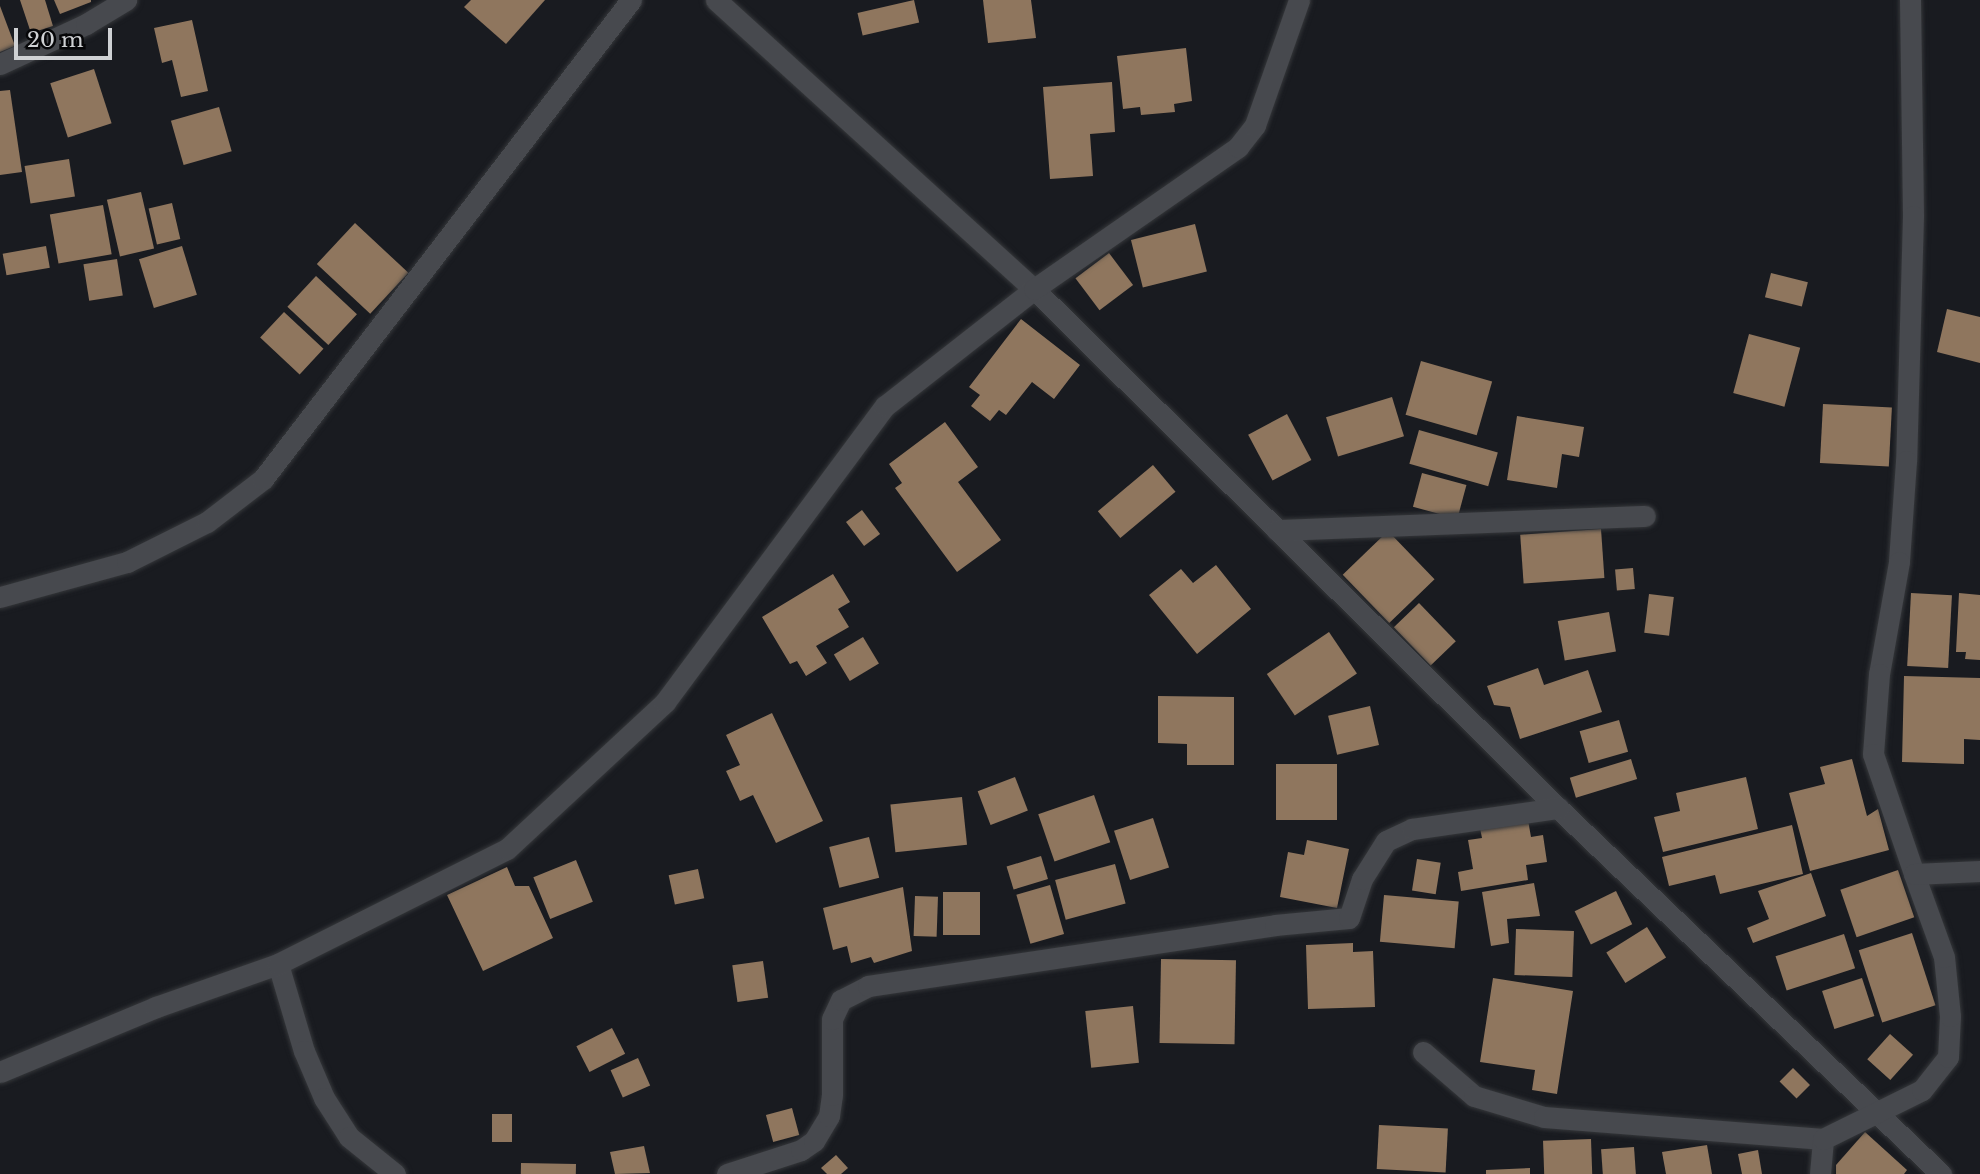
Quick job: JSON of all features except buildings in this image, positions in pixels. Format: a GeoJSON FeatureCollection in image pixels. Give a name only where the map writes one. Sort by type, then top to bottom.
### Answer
{"type":"FeatureCollection","features":[{"type":"Feature","properties":{"kind":"street"},"geometry":{"type":"LineString","coordinates":[[0,64],[86,24],[126,0]]}},
{"type":"Feature","properties":{"kind":"street"},"geometry":{"type":"LineString","coordinates":[[0,597],[127,562],[207,522],[263,479],[631,0]]}},
{"type":"Feature","properties":{"kind":"street"},"geometry":{"type":"LineString","coordinates":[[716,0],[1034,289],[1558,808],[1941,1174]]}},
{"type":"Feature","properties":{"kind":"street"},"geometry":{"type":"LineString","coordinates":[[0,1072],[156,1007],[278,964],[507,849],[666,702],[885,406],[1034,289],[1238,147],[1255,125],[1299,0]]}},
{"type":"Feature","properties":{"kind":"street"},"geometry":{"type":"LineString","coordinates":[[1423,1052],[1474,1096],[1534,1115],[1823,1139],[1922,1090],[1948,1057],[1950,1016],[1944,957],[1872,754],[1879,674],[1899,562],[1906,461],[1913,216],[1910,0]]}},
{"type":"Feature","properties":{"kind":"street"},"geometry":{"type":"LineString","coordinates":[[1277,530],[1646,516]]}},
{"type":"Feature","properties":{"kind":"street"},"geometry":{"type":"LineString","coordinates":[[727,1174],[801,1150],[814,1141],[829,1116],[832,1095],[832,1019],[841,1000],[868,986],[1275,925],[1349,918],[1362,879],[1386,841],[1412,829],[1558,808]]}},
{"type":"Feature","properties":{"kind":"street"},"geometry":{"type":"LineString","coordinates":[[1914,874],[1980,872]]}},
{"type":"Feature","properties":{"kind":"street"},"geometry":{"type":"LineString","coordinates":[[278,964],[304,1051],[324,1098],[349,1137],[395,1174]]}},
{"type":"Feature","properties":{"kind":"street"},"geometry":{"type":"LineString","coordinates":[[1820,1174],[1823,1139]]}}]}
